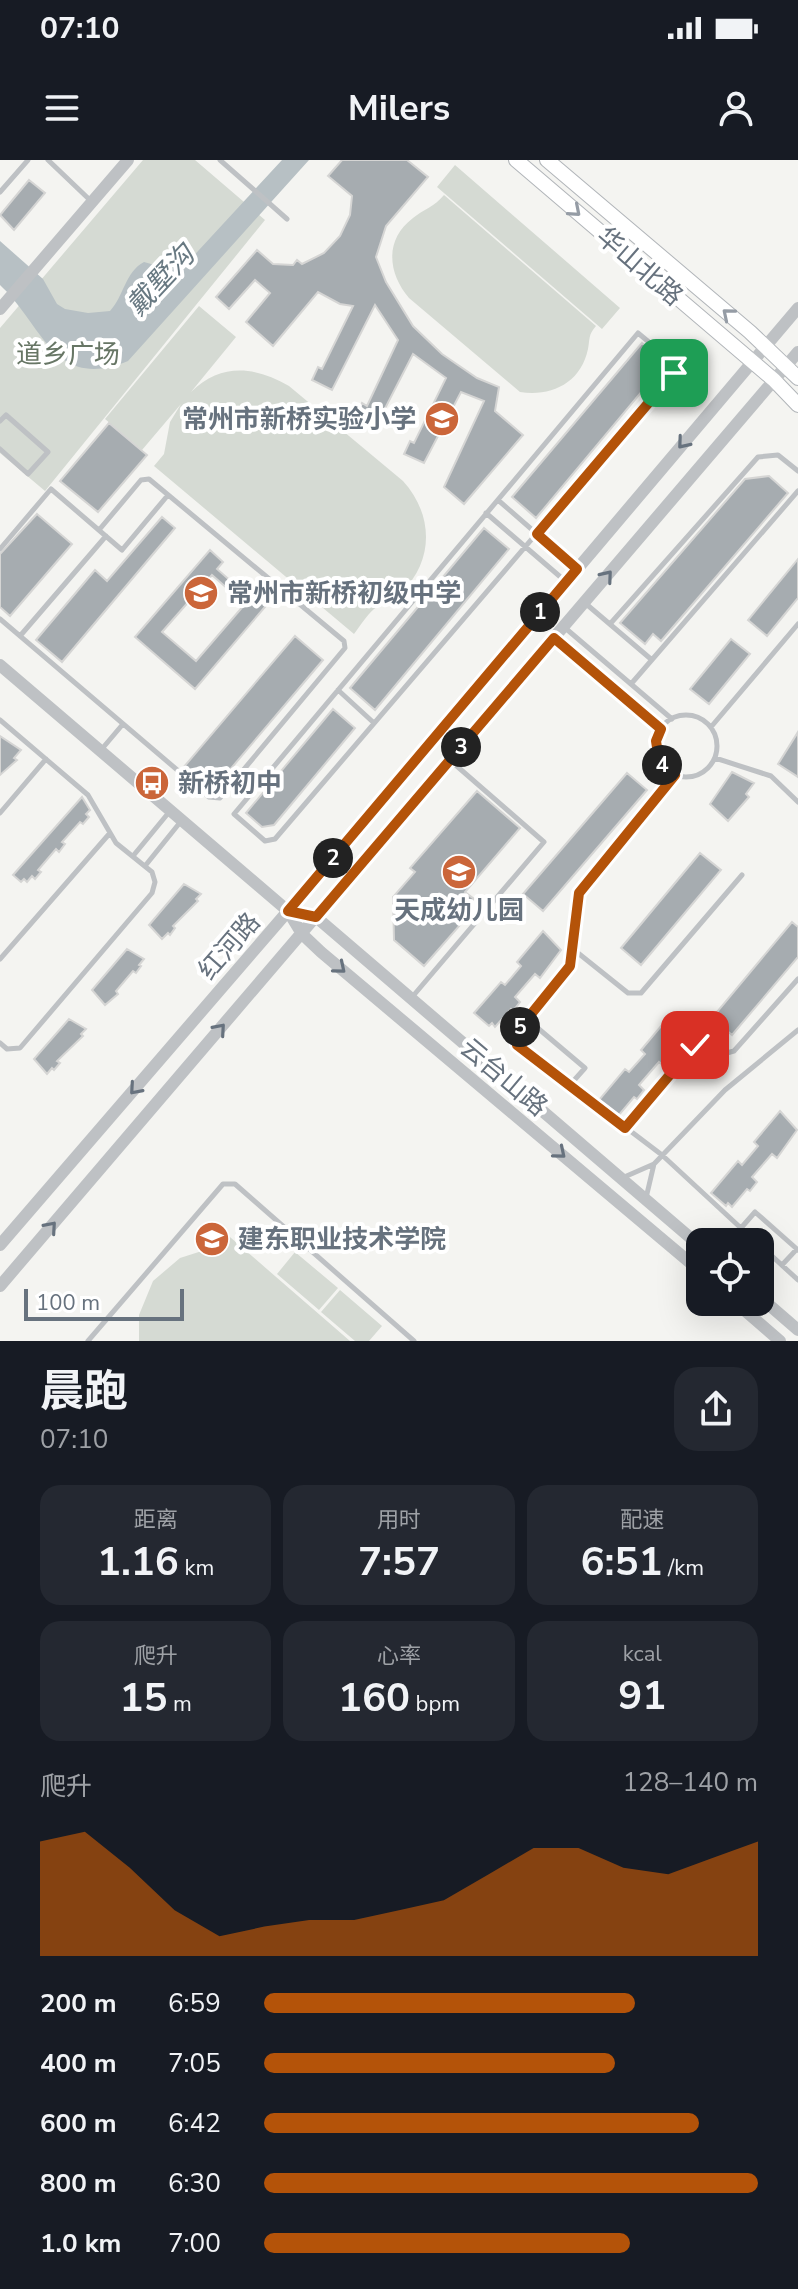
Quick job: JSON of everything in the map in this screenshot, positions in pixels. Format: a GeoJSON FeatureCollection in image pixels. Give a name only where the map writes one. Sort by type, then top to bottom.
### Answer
{"type":"FeatureCollection","features":[{"type":"Feature","properties":{"kind":"main road","name":"华山北路"},"geometry":{"type":"LineString","coordinates":[[516,160],[774,380],[798,405]]}},
{"type":"Feature","properties":{"kind":"main road","name":"华山北路"},"geometry":{"type":"LineString","coordinates":[[547,160],[765,346],[798,378]]}},
{"type":"Feature","properties":{"kind":"street"},"geometry":{"type":"LineString","coordinates":[[4,303],[42,263],[128,160]]}},
{"type":"Feature","properties":{"kind":"street","name":"红河路"},"geometry":{"type":"LineString","coordinates":[[0,1245],[288,911],[798,308]]}},
{"type":"Feature","properties":{"kind":"street","name":"红河路"},"geometry":{"type":"LineString","coordinates":[[0,1286],[798,352]]}},
{"type":"Feature","properties":{"kind":"street","name":"云台山路"},"geometry":{"type":"LineString","coordinates":[[0,665],[288,911],[302,934],[686,1259]]}},
{"type":"Feature","properties":{"kind":"street","name":"云台山路"},"geometry":{"type":"LineString","coordinates":[[288,911],[316,917],[686,1234]]}},
{"type":"Feature","properties":{"kind":"street"},"geometry":{"type":"LineString","coordinates":[[774,1309],[798,1330]]}},
{"type":"Feature","properties":{"kind":"street"},"geometry":{"type":"LineString","coordinates":[[751,1316],[780,1341]]}},
{"type":"Feature","properties":{"kind":"lane"},"geometry":{"type":"LineString","coordinates":[[0,192],[28,160]]}},
{"type":"Feature","properties":{"kind":"lane"},"geometry":{"type":"LineString","coordinates":[[48,160],[92,202]]}},
{"type":"Feature","properties":{"kind":"lane"},"geometry":{"type":"LineString","coordinates":[[220,160],[287,219]]}},
{"type":"Feature","properties":{"kind":"lane"},"geometry":{"type":"LineString","coordinates":[[638,333],[674,363],[674,373],[537,534],[275,839],[265,841],[234,814],[498,500],[638,333]]}},
{"type":"Feature","properties":{"kind":"lane"},"geometry":{"type":"LineString","coordinates":[[0,421],[6,415],[48,452],[28,474],[0,449]]}},
{"type":"Feature","properties":{"kind":"lane"},"geometry":{"type":"LineString","coordinates":[[610,624],[758,457],[778,455],[798,471]]}},
{"type":"Feature","properties":{"kind":"lane"},"geometry":{"type":"LineString","coordinates":[[0,619],[209,797],[220,798],[345,648],[344,641],[149,479],[141,480],[99,530]]}},
{"type":"Feature","properties":{"kind":"lane"},"geometry":{"type":"LineString","coordinates":[[0,549],[51,489],[122,550],[168,495]]}},
{"type":"Feature","properties":{"kind":"lane"},"geometry":{"type":"LineString","coordinates":[[631,684],[798,491]]}},
{"type":"Feature","properties":{"kind":"lane"},"geometry":{"type":"LineString","coordinates":[[498,500],[577,569]]}},
{"type":"Feature","properties":{"kind":"lane"},"geometry":{"type":"LineString","coordinates":[[486,513],[566,582]]}},
{"type":"Feature","properties":{"kind":"lane"},"geometry":{"type":"LineString","coordinates":[[20,636],[106,536]]}},
{"type":"Feature","properties":{"kind":"lane"},"geometry":{"type":"LineString","coordinates":[[584,602],[652,660]]}},
{"type":"Feature","properties":{"kind":"lane"},"geometry":{"type":"LineString","coordinates":[[711,727],[798,624]]}},
{"type":"Feature","properties":{"kind":"lane"},"geometry":{"type":"LineString","coordinates":[[564,627],[672,719]]}},
{"type":"Feature","properties":{"kind":"lane"},"geometry":{"type":"LineString","coordinates":[[554,638],[661,729]]}},
{"type":"Feature","properties":{"kind":"lane"},"geometry":{"type":"LineString","coordinates":[[338,690],[374,723]]}},
{"type":"Feature","properties":{"kind":"lane"},"geometry":{"type":"LineString","coordinates":[[694,716],[711,727],[716,737],[715,758],[701,773],[675,775],[659,760],[656,741],[661,729],[672,719],[694,716]]}},
{"type":"Feature","properties":{"kind":"lane"},"geometry":{"type":"LineString","coordinates":[[0,720],[88,795],[116,843],[152,872],[155,882],[152,893],[20,1048],[7,1049],[0,1043]]}},
{"type":"Feature","properties":{"kind":"lane"},"geometry":{"type":"LineString","coordinates":[[100,750],[123,724]]}},
{"type":"Feature","properties":{"kind":"lane"},"geometry":{"type":"LineString","coordinates":[[715,758],[771,776],[798,802]]}},
{"type":"Feature","properties":{"kind":"lane"},"geometry":{"type":"LineString","coordinates":[[0,813],[46,759]]}},
{"type":"Feature","properties":{"kind":"lane"},"geometry":{"type":"LineString","coordinates":[[412,998],[544,842],[450,760]]}},
{"type":"Feature","properties":{"kind":"lane"},"geometry":{"type":"LineString","coordinates":[[675,775],[579,893],[570,966],[515,1034],[517,1045],[662,1155],[741,1228],[755,1212],[774,1228]]}},
{"type":"Feature","properties":{"kind":"lane"},"geometry":{"type":"LineString","coordinates":[[133,856],[171,811]]}},
{"type":"Feature","properties":{"kind":"lane"},"geometry":{"type":"LineString","coordinates":[[145,866],[182,820]]}},
{"type":"Feature","properties":{"kind":"lane"},"geometry":{"type":"LineString","coordinates":[[0,959],[110,833]]}},
{"type":"Feature","properties":{"kind":"lane"},"geometry":{"type":"LineString","coordinates":[[572,948],[628,993],[641,993],[742,875]]}},
{"type":"Feature","properties":{"kind":"lane"},"geometry":{"type":"LineString","coordinates":[[625,1128],[695,1045],[706,1045],[723,1054],[734,1051],[798,979]]}},
{"type":"Feature","properties":{"kind":"lane"},"geometry":{"type":"LineString","coordinates":[[527,1019],[585,1068],[569,1086]]}},
{"type":"Feature","properties":{"kind":"lane"},"geometry":{"type":"LineString","coordinates":[[622,1178],[654,1164],[725,1090],[798,1030]]}},
{"type":"Feature","properties":{"kind":"lane"},"geometry":{"type":"LineString","coordinates":[[646,1199],[654,1164]]}},
{"type":"Feature","properties":{"kind":"lane"},"geometry":{"type":"LineString","coordinates":[[88,1341],[223,1184],[235,1184],[414,1341]]}},
{"type":"Feature","properties":{"kind":"lane"},"geometry":{"type":"LineString","coordinates":[[774,1228],[798,1249],[782,1265]]}},
{"type":"Feature","properties":{"kind":"lane"},"geometry":{"type":"LineString","coordinates":[[774,1258],[798,1280]]}},
{"type":"Feature","properties":{"kind":"green space","name":"道乡广场"},"geometry":{"type":"Polygon","coordinates":[[[143,160],[195,160],[265,220],[45,491],[0,453],[0,328],[143,160]]]}},
{"type":"Feature","properties":{"kind":"green space"},"geometry":{"type":"Polygon","coordinates":[[[455,165],[620,308],[602,329],[437,187],[455,165]]]}},
{"type":"Feature","properties":{"kind":"green space"},"geometry":{"type":"Polygon","coordinates":[[[444,195],[596,326],[590,335],[579,371],[563,385],[543,392],[520,392],[409,298],[402,288],[393,268],[393,246],[397,236],[413,218],[444,195]]]}},
{"type":"Feature","properties":{"kind":"green space"},"geometry":{"type":"Polygon","coordinates":[[[199,306],[236,337],[191,392],[214,376],[226,372],[251,371],[276,379],[289,386],[403,481],[420,508],[426,537],[420,566],[401,593],[374,609],[354,634],[154,466],[164,454],[170,422],[181,404],[142,450],[105,419],[199,306]]]}},
{"type":"Feature","properties":{"kind":"green space"},"geometry":{"type":"Polygon","coordinates":[[[223,1231],[350,1341],[139,1341],[139,1315],[153,1281],[180,1258],[205,1250],[223,1231]]]}},
{"type":"Feature","properties":{"kind":"green space"},"geometry":{"type":"Polygon","coordinates":[[[295,1252],[338,1288],[319,1310],[277,1274],[295,1252]]]}},
{"type":"Feature","properties":{"kind":"green space"},"geometry":{"type":"Polygon","coordinates":[[[340,1290],[382,1326],[369,1341],[355,1341],[321,1312],[340,1290]]]}},
{"type":"Feature","properties":{"kind":"water","name":"戴墅沟"},"geometry":{"type":"Polygon","coordinates":[[[282,160],[309,160],[128,361],[103,368],[83,368],[66,361],[52,350],[0,285],[0,241],[43,279],[57,304],[65,309],[88,313],[110,311],[138,266],[144,262],[162,267],[187,263],[282,160]]]}},
{"type":"Feature","properties":{"kind":"building"},"geometry":{"type":"Polygon","coordinates":[[[342,160],[407,160],[428,177],[386,226],[376,257],[386,282],[413,326],[442,354],[477,378],[499,387],[495,411],[523,435],[464,504],[444,487],[484,401],[461,392],[424,463],[404,454],[410,441],[414,443],[446,378],[413,354],[376,426],[356,416],[362,403],[367,406],[398,340],[375,305],[332,390],[312,380],[318,367],[322,369],[353,306],[340,304],[318,292],[273,346],[246,322],[270,293],[255,280],[229,309],[216,297],[257,250],[273,264],[293,265],[297,260],[302,264],[324,253],[340,236],[350,215],[352,196],[328,176],[342,160]]]}},
{"type":"Feature","properties":{"kind":"building"},"geometry":{"type":"Polygon","coordinates":[[[29,180],[45,193],[14,230],[0,215],[29,180]]]}},
{"type":"Feature","properties":{"kind":"building"},"geometry":{"type":"Polygon","coordinates":[[[642,343],[656,355],[659,371],[536,518],[512,497],[642,343]]]}},
{"type":"Feature","properties":{"kind":"building"},"geometry":{"type":"Polygon","coordinates":[[[109,423],[147,455],[98,512],[60,481],[109,423]]]}},
{"type":"Feature","properties":{"kind":"building"},"geometry":{"type":"Polygon","coordinates":[[[769,476],[788,493],[661,641],[653,634],[645,644],[620,623],[745,479],[769,476]]]}},
{"type":"Feature","properties":{"kind":"building"},"geometry":{"type":"Polygon","coordinates":[[[37,514],[72,544],[10,616],[0,607],[0,554],[37,514]]]}},
{"type":"Feature","properties":{"kind":"building"},"geometry":{"type":"Polygon","coordinates":[[[162,517],[175,528],[62,662],[36,640],[95,570],[107,581],[162,517]]]}},
{"type":"Feature","properties":{"kind":"building"},"geometry":{"type":"Polygon","coordinates":[[[484,528],[509,549],[375,710],[350,688],[484,528]]]}},
{"type":"Feature","properties":{"kind":"building"},"geometry":{"type":"Polygon","coordinates":[[[210,550],[223,562],[217,569],[250,598],[257,590],[270,601],[195,689],[135,637],[210,550]],[[212,575],[162,632],[196,661],[245,604],[212,575]]]}},
{"type":"Feature","properties":{"kind":"building"},"geometry":{"type":"Polygon","coordinates":[[[798,559],[798,598],[767,636],[748,620],[798,559]]]}},
{"type":"Feature","properties":{"kind":"building"},"geometry":{"type":"Polygon","coordinates":[[[295,636],[323,660],[211,792],[183,768],[295,636]]]}},
{"type":"Feature","properties":{"kind":"building"},"geometry":{"type":"Polygon","coordinates":[[[731,639],[750,654],[709,704],[690,689],[731,639]]]}},
{"type":"Feature","properties":{"kind":"building"},"geometry":{"type":"Polygon","coordinates":[[[333,709],[355,728],[274,825],[262,827],[246,813],[333,709]]]}},
{"type":"Feature","properties":{"kind":"building"},"geometry":{"type":"Polygon","coordinates":[[[798,732],[798,777],[778,764],[798,732]]]}},
{"type":"Feature","properties":{"kind":"building"},"geometry":{"type":"Polygon","coordinates":[[[0,736],[21,750],[14,758],[17,760],[0,775],[0,736]]]}},
{"type":"Feature","properties":{"kind":"building"},"geometry":{"type":"Polygon","coordinates":[[[732,772],[754,783],[746,794],[749,797],[728,821],[710,804],[732,772]]]}},
{"type":"Feature","properties":{"kind":"building"},"geometry":{"type":"Polygon","coordinates":[[[627,773],[647,790],[543,911],[523,894],[627,773]]]}},
{"type":"Feature","properties":{"kind":"building"},"geometry":{"type":"Polygon","coordinates":[[[477,791],[520,828],[465,892],[474,899],[463,912],[468,916],[424,966],[394,940],[393,897],[415,872],[410,868],[477,791]]]}},
{"type":"Feature","properties":{"kind":"building"},"geometry":{"type":"Polygon","coordinates":[[[82,797],[90,810],[86,814],[89,817],[83,824],[80,822],[62,842],[65,844],[59,852],[56,849],[38,870],[41,872],[35,879],[32,876],[27,882],[24,879],[21,882],[13,875],[82,797]]]}},
{"type":"Feature","properties":{"kind":"building"},"geometry":{"type":"Polygon","coordinates":[[[700,853],[721,870],[641,965],[621,948],[700,853]]]}},
{"type":"Feature","properties":{"kind":"building"},"geometry":{"type":"Polygon","coordinates":[[[184,884],[201,894],[173,926],[175,928],[170,935],[168,933],[162,939],[149,925],[184,884]]]}},
{"type":"Feature","properties":{"kind":"building"},"geometry":{"type":"Polygon","coordinates":[[[792,922],[798,927],[798,957],[732,1035],[712,1018],[792,922]]]}},
{"type":"Feature","properties":{"kind":"building"},"geometry":{"type":"Polygon","coordinates":[[[543,931],[561,950],[540,978],[535,974],[515,997],[520,1002],[513,1011],[511,1009],[495,1027],[492,1023],[489,1026],[474,1013],[501,982],[505,985],[521,966],[517,962],[543,931]]]}},
{"type":"Feature","properties":{"kind":"building"},"geometry":{"type":"Polygon","coordinates":[[[127,949],[144,959],[136,973],[133,971],[116,991],[118,994],[105,1005],[92,990],[127,949]]]}},
{"type":"Feature","properties":{"kind":"building"},"geometry":{"type":"Polygon","coordinates":[[[69,1019],[86,1029],[81,1034],[83,1036],[57,1061],[60,1063],[54,1070],[52,1068],[47,1074],[34,1059],[69,1019]]]}},
{"type":"Feature","properties":{"kind":"building"},"geometry":{"type":"Polygon","coordinates":[[[667,1019],[684,1038],[664,1066],[659,1062],[639,1085],[644,1090],[619,1115],[599,1100],[625,1069],[629,1072],[645,1054],[641,1050],[667,1019]]]}},
{"type":"Feature","properties":{"kind":"building"},"geometry":{"type":"Polygon","coordinates":[[[780,1111],[797,1130],[777,1158],[772,1154],[752,1177],[757,1182],[750,1191],[747,1189],[732,1207],[728,1203],[726,1206],[711,1193],[738,1161],[742,1165],[758,1146],[754,1142],[780,1111]]]}},
{"type":"Feature","properties":{"kind":"place","name":"常州市新桥实验小学"},"geometry":{"type":"Point","coordinates":[442,419]}},
{"type":"Feature","properties":{"kind":"place","name":"常州市新桥初级中学"},"geometry":{"type":"Point","coordinates":[201,593]}},
{"type":"Feature","properties":{"kind":"place","name":"新桥初中"},"geometry":{"type":"Point","coordinates":[152,783]}},
{"type":"Feature","properties":{"kind":"place","name":"天成幼儿园"},"geometry":{"type":"Point","coordinates":[459,872]}},
{"type":"Feature","properties":{"kind":"place","name":"建东职业技术学院"},"geometry":{"type":"Point","coordinates":[212,1239]}},
{"type":"Feature","properties":{"kind":"route"},"geometry":{"type":"LineString","coordinates":[[674,373],[537,534],[577,569],[288,911],[316,917],[554,638],[661,729],[656,751],[665,768],[675,775],[579,893],[570,966],[515,1034],[517,1045],[625,1128],[695,1045]]}}]}
